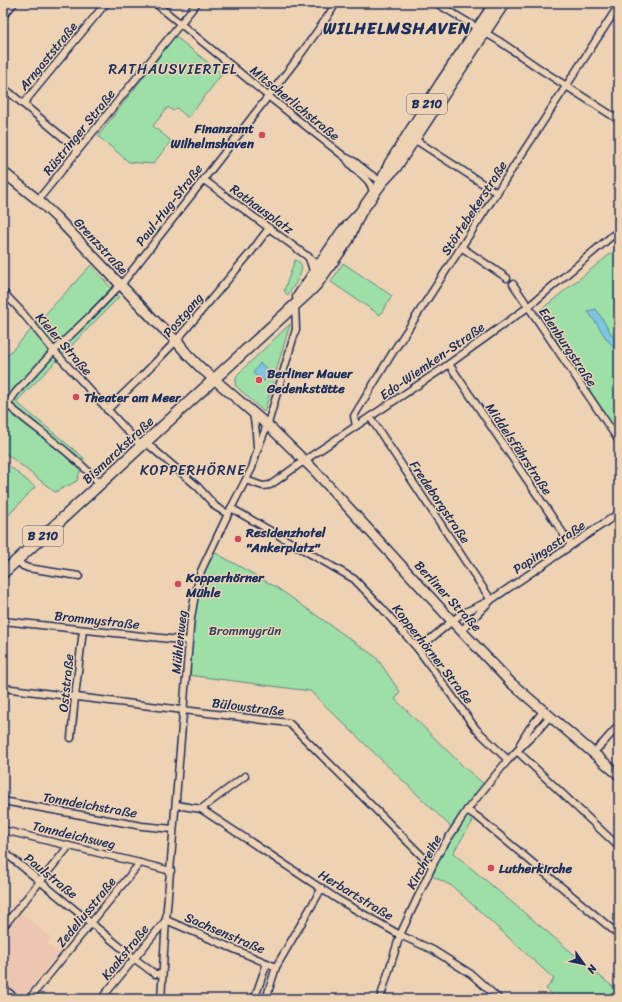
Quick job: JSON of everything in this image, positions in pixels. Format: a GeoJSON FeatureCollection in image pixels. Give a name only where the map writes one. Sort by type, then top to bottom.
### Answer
{"type":"FeatureCollection","features":[{"type":"Feature","properties":{"kind":"main road","name":"Bismarckstraße"},"geometry":{"type":"LineString","coordinates":[[3,573],[308,293],[316,277],[319,265],[341,234],[360,213],[382,182],[396,167],[414,139],[481,30],[494,3]]}},
{"type":"Feature","properties":{"kind":"main road","name":"Bismarckstraße"},"geometry":{"type":"LineString","coordinates":[[382,182],[390,162],[481,30],[504,3]]}},
{"type":"Feature","properties":{"kind":"main road","name":"Grenzstraße"},"geometry":{"type":"LineString","coordinates":[[3,172],[38,200],[57,218],[157,323],[176,341],[191,352],[205,366],[214,379],[253,413]]}},
{"type":"Feature","properties":{"kind":"main road","name":"Bismarckstraße"},"geometry":{"type":"LineString","coordinates":[[287,313],[316,277],[333,262],[348,240],[360,213]]}},
{"type":"Feature","properties":{"kind":"main road","name":"Berliner Straße"},"geometry":{"type":"LineString","coordinates":[[253,413],[304,460],[510,683],[619,775]]}},
{"type":"Feature","properties":{"kind":"street"},"geometry":{"type":"LineString","coordinates":[[3,16],[14,3]]}},
{"type":"Feature","properties":{"kind":"street","name":"Arngaststraße"},"geometry":{"type":"LineString","coordinates":[[23,104],[106,3]]}},
{"type":"Feature","properties":{"kind":"street","name":"Mitscherlichstraße"},"geometry":{"type":"LineString","coordinates":[[155,3],[346,158],[355,162],[382,182]]}},
{"type":"Feature","properties":{"kind":"street","name":"Rüstringer Straße"},"geometry":{"type":"LineString","coordinates":[[38,200],[197,3]]}},
{"type":"Feature","properties":{"kind":"street","name":"Paul-Hug-Straße"},"geometry":{"type":"LineString","coordinates":[[5,405],[54,351],[120,285],[204,180],[306,48],[336,3]]}},
{"type":"Feature","properties":{"kind":"street"},"geometry":{"type":"LineString","coordinates":[[436,3],[499,41],[619,120]]}},
{"type":"Feature","properties":{"kind":"street","name":"Störtebekerstraße"},"geometry":{"type":"LineString","coordinates":[[356,426],[354,416],[393,352],[619,5]]}},
{"type":"Feature","properties":{"kind":"street"},"geometry":{"type":"LineString","coordinates":[[3,87],[78,150]]}},
{"type":"Feature","properties":{"kind":"street"},"geometry":{"type":"LineString","coordinates":[[414,139],[497,193]]}},
{"type":"Feature","properties":{"kind":"street","name":"Mitscherlichstraße"},"geometry":{"type":"LineString","coordinates":[[346,158],[352,166],[371,184],[373,194]]}},
{"type":"Feature","properties":{"kind":"street","name":"Rathausplatz"},"geometry":{"type":"LineString","coordinates":[[204,180],[319,265]]}},
{"type":"Feature","properties":{"kind":"street","name":"Postgang"},"geometry":{"type":"LineString","coordinates":[[107,410],[176,341],[251,252],[269,228]]}},
{"type":"Feature","properties":{"kind":"street","name":"Edo-Wiemken-Straße"},"geometry":{"type":"LineString","coordinates":[[246,480],[263,486],[270,485],[304,460],[449,364],[528,307],[619,230]]}},
{"type":"Feature","properties":{"kind":"street"},"geometry":{"type":"LineString","coordinates":[[461,247],[507,278]]}},
{"type":"Feature","properties":{"kind":"street"},"geometry":{"type":"LineString","coordinates":[[308,256],[316,277]]}},
{"type":"Feature","properties":{"kind":"street"},"geometry":{"type":"LineString","coordinates":[[319,265],[333,262]]}},
{"type":"Feature","properties":{"kind":"street","name":"Edenburgstraße"},"geometry":{"type":"LineString","coordinates":[[513,284],[619,441]]}},
{"type":"Feature","properties":{"kind":"street","name":"Kieler Straße"},"geometry":{"type":"LineString","coordinates":[[3,292],[107,410],[143,444]]}},
{"type":"Feature","properties":{"kind":"street","name":"Mühlenweg"},"geometry":{"type":"LineString","coordinates":[[161,999],[183,710],[191,618],[195,595],[201,571],[207,556],[252,468],[267,425],[296,329],[295,305]]}},
{"type":"Feature","properties":{"kind":"street","name":"Middelsfährstraße"},"geometry":{"type":"LineString","coordinates":[[449,364],[571,545]]}},
{"type":"Feature","properties":{"kind":"street"},"geometry":{"type":"LineString","coordinates":[[5,405],[77,460],[100,484]]}},
{"type":"Feature","properties":{"kind":"street"},"geometry":{"type":"LineString","coordinates":[[253,413],[257,451]]}},
{"type":"Feature","properties":{"kind":"street","name":"Fredeborgstraße"},"geometry":{"type":"LineString","coordinates":[[370,417],[491,600]]}},
{"type":"Feature","properties":{"kind":"street"},"geometry":{"type":"LineString","coordinates":[[143,444],[156,451],[198,487],[216,508],[228,514]]}},
{"type":"Feature","properties":{"kind":"street","name":"Kopperhörner Straße"},"geometry":{"type":"LineString","coordinates":[[231,508],[354,579],[418,649],[476,729],[508,760]]}},
{"type":"Feature","properties":{"kind":"street","name":"Papingastraße"},"geometry":{"type":"LineString","coordinates":[[418,649],[461,614],[491,600],[619,513]]}},
{"type":"Feature","properties":{"kind":"street"},"geometry":{"type":"LineString","coordinates":[[17,560],[23,566],[28,568],[79,576]]}},
{"type":"Feature","properties":{"kind":"street","name":"Papingastraße"},"geometry":{"type":"LineString","coordinates":[[461,631],[491,600]]}},
{"type":"Feature","properties":{"kind":"street","name":"Brommystraße"},"geometry":{"type":"LineString","coordinates":[[3,621],[189,641]]}},
{"type":"Feature","properties":{"kind":"street","name":"Oststraße"},"geometry":{"type":"LineString","coordinates":[[72,738],[75,697],[84,630]]}},
{"type":"Feature","properties":{"kind":"street","name":"Bülowstraße"},"geometry":{"type":"LineString","coordinates":[[3,688],[289,723],[432,866]]}},
{"type":"Feature","properties":{"kind":"street","name":"Kirchreihe"},"geometry":{"type":"LineString","coordinates":[[380,999],[400,935],[438,854],[467,810],[516,751],[539,729],[547,713]]}},
{"type":"Feature","properties":{"kind":"street"},"geometry":{"type":"LineString","coordinates":[[593,753],[619,725]]}},
{"type":"Feature","properties":{"kind":"street"},"geometry":{"type":"LineString","coordinates":[[516,751],[619,847]]}},
{"type":"Feature","properties":{"kind":"street"},"geometry":{"type":"LineString","coordinates":[[202,808],[245,776]]}},
{"type":"Feature","properties":{"kind":"street","name":"Tonndeichstraße"},"geometry":{"type":"LineString","coordinates":[[3,802],[138,825],[174,828]]}},
{"type":"Feature","properties":{"kind":"street","name":"Herbartstraße"},"geometry":{"type":"LineString","coordinates":[[176,805],[202,808],[338,899],[400,935],[433,950],[465,970],[499,999]]}},
{"type":"Feature","properties":{"kind":"street"},"geometry":{"type":"LineString","coordinates":[[467,810],[479,818],[619,935]]}},
{"type":"Feature","properties":{"kind":"street","name":"Tonndeichsweg"},"geometry":{"type":"LineString","coordinates":[[3,830],[140,863]]}},
{"type":"Feature","properties":{"kind":"street"},"geometry":{"type":"LineString","coordinates":[[3,927],[69,846]]}},
{"type":"Feature","properties":{"kind":"street","name":"Paulstraße"},"geometry":{"type":"LineString","coordinates":[[3,851],[135,959],[155,974],[162,974]]}},
{"type":"Feature","properties":{"kind":"street"},"geometry":{"type":"LineString","coordinates":[[140,863],[171,871]]}},
{"type":"Feature","properties":{"kind":"street","name":"Zedeliusstraße"},"geometry":{"type":"LineString","coordinates":[[28,999],[140,863]]}},
{"type":"Feature","properties":{"kind":"street"},"geometry":{"type":"LineString","coordinates":[[266,999],[276,967],[322,888]]}},
{"type":"Feature","properties":{"kind":"street","name":"Kaakstraße"},"geometry":{"type":"LineString","coordinates":[[101,999],[166,920]]}},
{"type":"Feature","properties":{"kind":"street","name":"Sachsenstraße"},"geometry":{"type":"LineString","coordinates":[[166,920],[276,967]]}},
{"type":"Feature","properties":{"kind":"street"},"geometry":{"type":"LineString","coordinates":[[257,998],[267,963]]}},
{"type":"Feature","properties":{"kind":"street"},"geometry":{"type":"LineString","coordinates":[[3,988],[17,999]]}},
{"type":"Feature","properties":{"kind":"shaded area"},"geometry":{"type":"Polygon","coordinates":[[[22,913],[51,938],[47,943],[59,953],[22,998],[3,982],[3,936],[22,913]]]}},
{"type":"Feature","properties":{"kind":"green space"},"geometry":{"type":"Polygon","coordinates":[[[175,36],[222,74],[188,118],[177,108],[173,111],[168,107],[153,126],[171,141],[153,164],[129,162],[98,136],[175,36]]]}},
{"type":"Feature","properties":{"kind":"green space"},"geometry":{"type":"Polygon","coordinates":[[[619,247],[619,435],[538,312],[619,247]]]}},
{"type":"Feature","properties":{"kind":"green space"},"geometry":{"type":"Polygon","coordinates":[[[295,260],[300,263],[301,266],[300,275],[288,295],[284,291],[295,260]]]}},
{"type":"Feature","properties":{"kind":"green space"},"geometry":{"type":"Polygon","coordinates":[[[343,263],[392,296],[380,315],[331,282],[343,263]]]}},
{"type":"Feature","properties":{"kind":"green space"},"geometry":{"type":"Polygon","coordinates":[[[91,265],[119,297],[16,402],[84,458],[77,481],[55,492],[3,451],[3,360],[91,265]]]}},
{"type":"Feature","properties":{"kind":"green space"},"geometry":{"type":"Polygon","coordinates":[[[290,324],[264,412],[235,385],[237,375],[290,324]]]}},
{"type":"Feature","properties":{"kind":"green space"},"geometry":{"type":"Polygon","coordinates":[[[3,461],[35,487],[3,521],[3,461]]]}},
{"type":"Feature","properties":{"kind":"green space","name":"Brommygrün"},"geometry":{"type":"Polygon","coordinates":[[[212,551],[276,587],[376,657],[400,692],[395,699],[465,768],[484,784],[452,828],[310,691],[188,675],[193,619],[202,571],[212,551]]]}},
{"type":"Feature","properties":{"kind":"green space"},"geometry":{"type":"Polygon","coordinates":[[[466,815],[473,821],[453,853],[619,992],[619,999],[555,999],[546,989],[554,979],[452,886],[430,875],[440,855],[466,815]]]}},
{"type":"Feature","properties":{"kind":"water"},"geometry":{"type":"Polygon","coordinates":[[[596,309],[614,338],[619,343],[619,354],[588,311],[596,309]]]}},
{"type":"Feature","properties":{"kind":"water"},"geometry":{"type":"Polygon","coordinates":[[[260,363],[271,372],[264,381],[253,373],[260,363]]]}},
{"type":"Feature","properties":{"kind":"place","name":"Finanzamt Wilhelmshaven"},"geometry":{"type":"Point","coordinates":[262,135]}},
{"type":"Feature","properties":{"kind":"place","name":"Berliner Mauer Gedenkstätte"},"geometry":{"type":"Point","coordinates":[259,380]}},
{"type":"Feature","properties":{"kind":"place","name":"Theater am Meer"},"geometry":{"type":"Point","coordinates":[76,397]}},
{"type":"Feature","properties":{"kind":"place","name":"Residenzhotel \"Ankerplatz\""},"geometry":{"type":"Point","coordinates":[238,539]}},
{"type":"Feature","properties":{"kind":"place","name":"Kopperhörner Mühle"},"geometry":{"type":"Point","coordinates":[178,584]}},
{"type":"Feature","properties":{"kind":"place","name":"Lutherkirche"},"geometry":{"type":"Point","coordinates":[491,868]}},
{"type":"Feature","properties":{"kind":"district","name":"WILHELMSHAVEN"},"geometry":{"type":"Point","coordinates":[397,28]}},
{"type":"Feature","properties":{"kind":"district","name":"RATHAUSVIERTEL"},"geometry":{"type":"Point","coordinates":[173,69]}},
{"type":"Feature","properties":{"kind":"district","name":"KOPPERHÖRNE"},"geometry":{"type":"Point","coordinates":[193,470]}}]}
